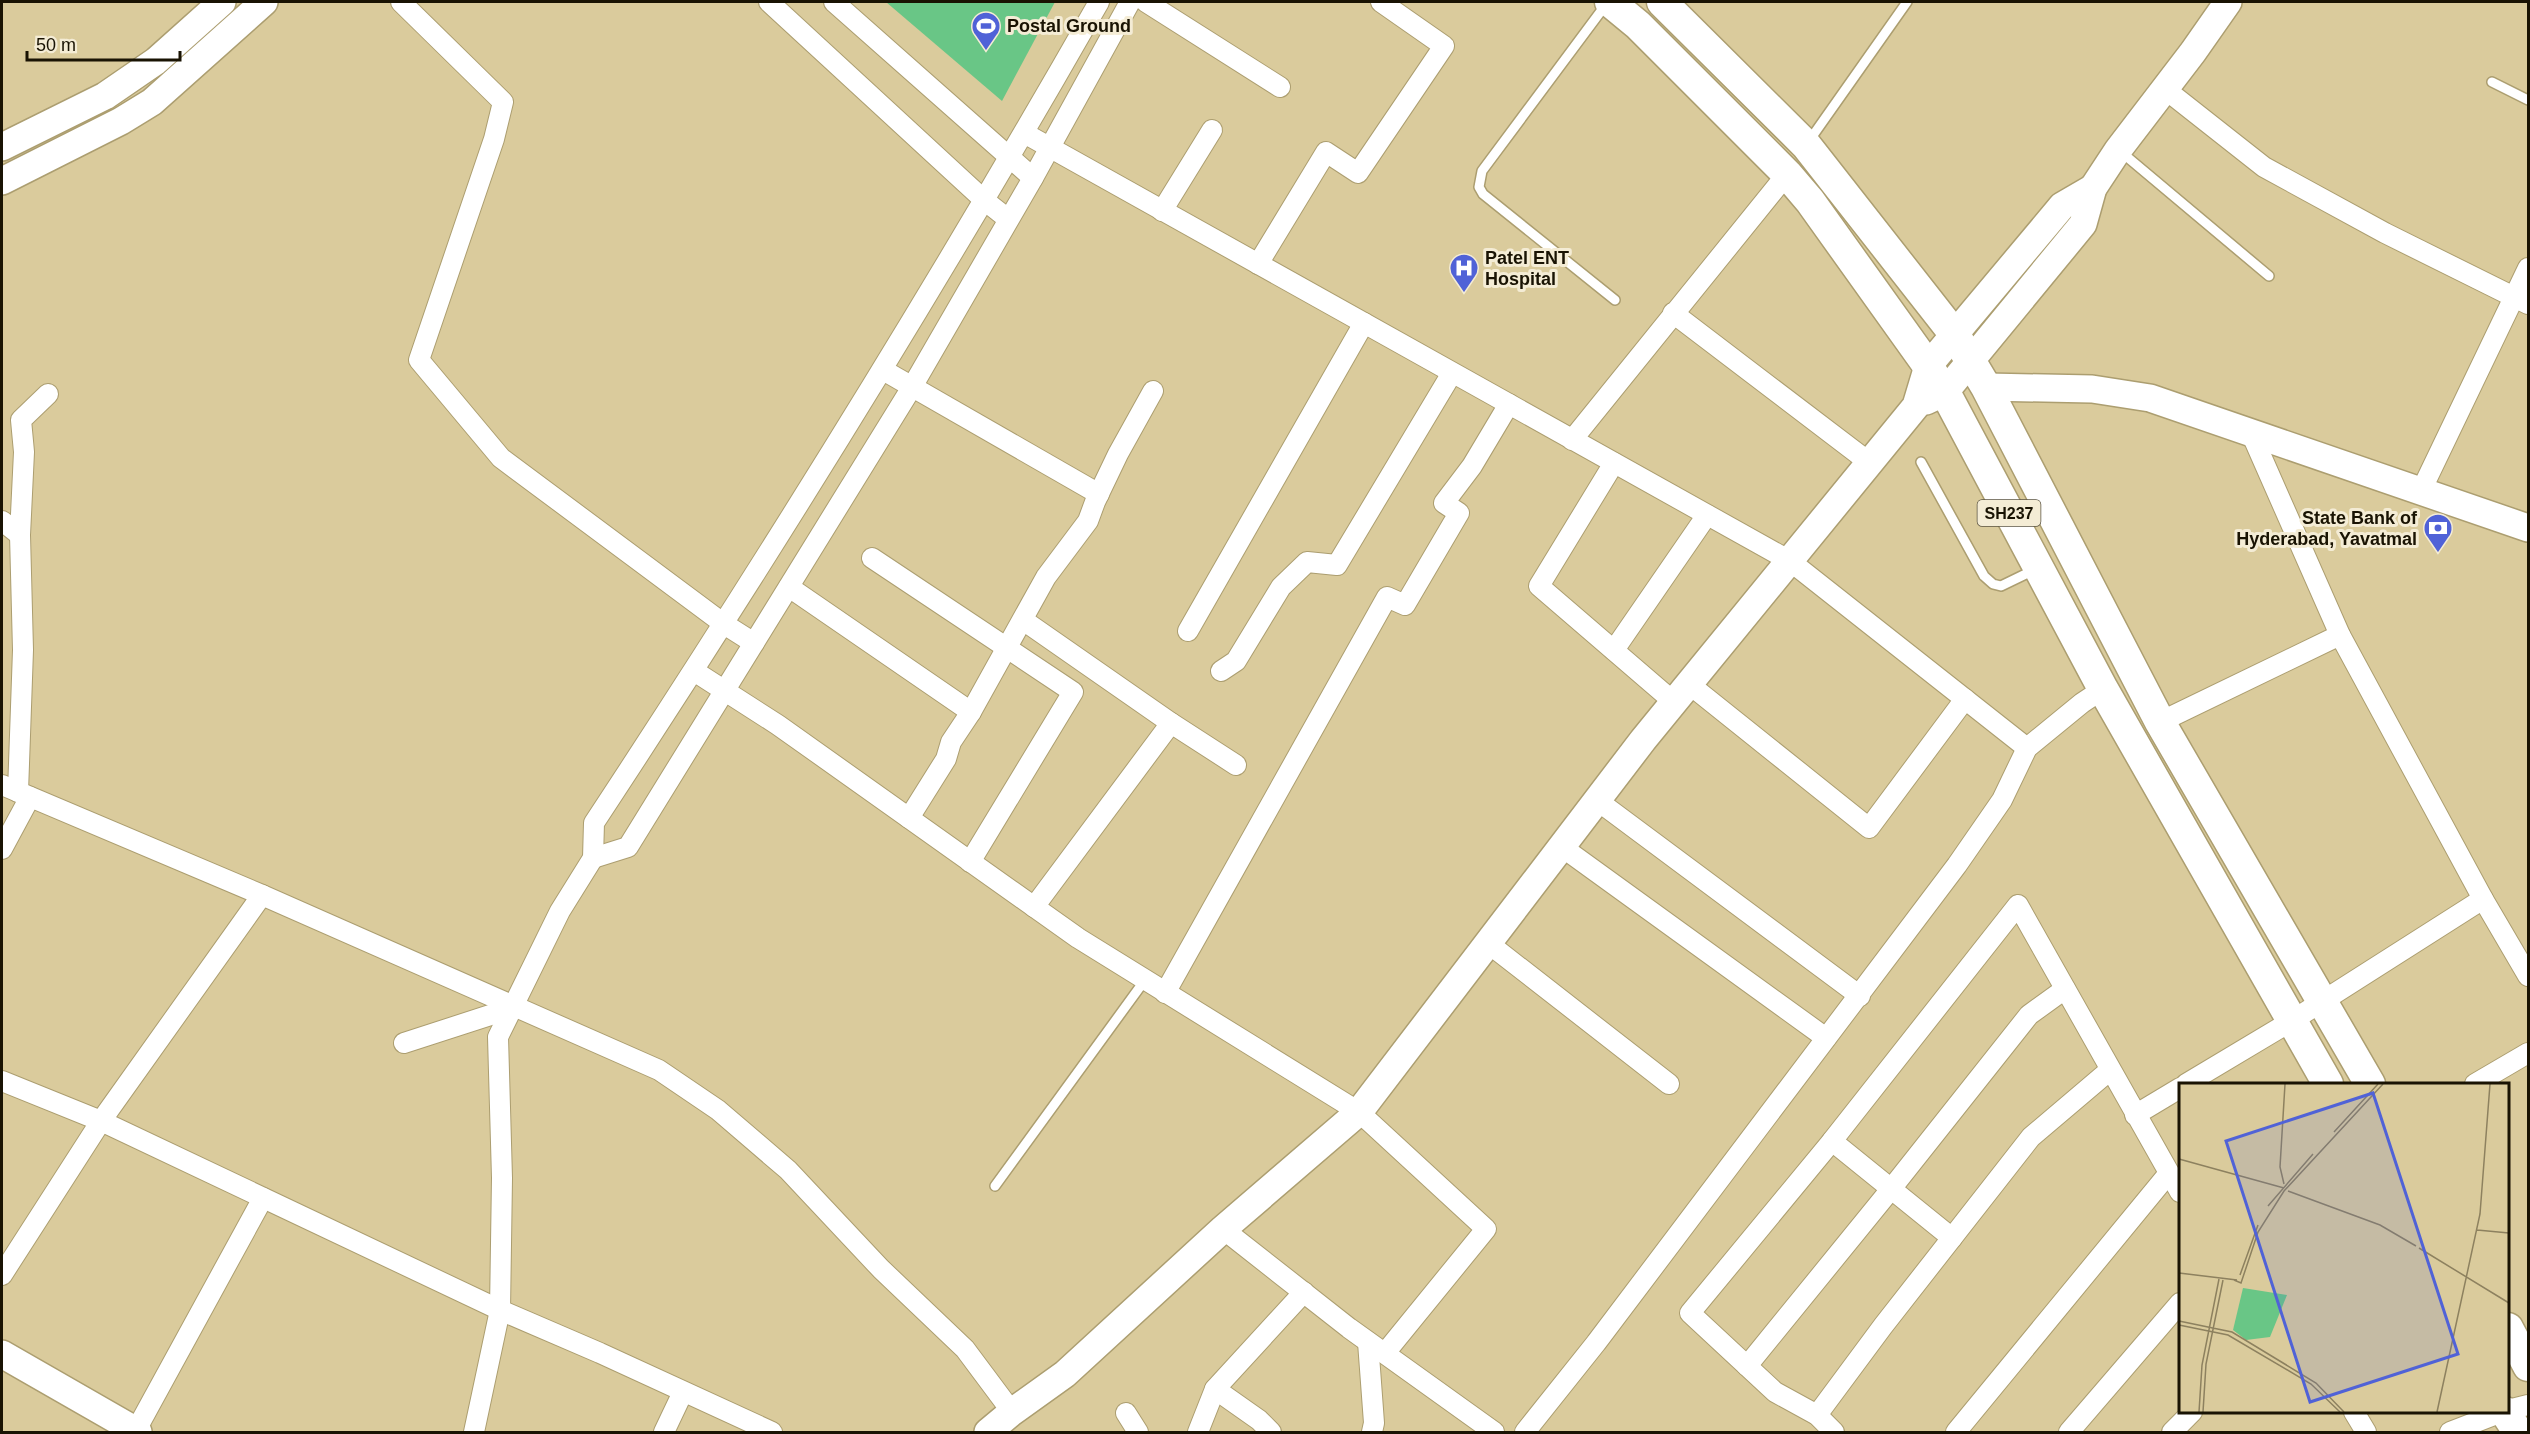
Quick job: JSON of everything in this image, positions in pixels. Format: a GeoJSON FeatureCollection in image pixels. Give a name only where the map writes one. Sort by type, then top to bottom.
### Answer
{"type":"FeatureCollection","features":[{"type":"Feature","properties":{"kind":"main road"},"geometry":{"type":"LineString","coordinates":[[3,146],[105,96],[156,61],[222,2]]}},
{"type":"Feature","properties":{"kind":"main road"},"geometry":{"type":"LineString","coordinates":[[9,177],[121,121],[152,102],[264,2]]}},
{"type":"Feature","properties":{"kind":"main road","name":"SH237"},"geometry":{"type":"LineString","coordinates":[[1609,2],[1638,26],[1787,174],[1810,201],[1928,366],[1945,392],[2103,689],[2327,1083]]}},
{"type":"Feature","properties":{"kind":"main road","name":"SH237"},"geometry":{"type":"LineString","coordinates":[[1662,2],[1806,145],[1955,335],[1986,387],[2160,722],[2369,1083]]}},
{"type":"Feature","properties":{"kind":"main road"},"geometry":{"type":"LineString","coordinates":[[1916,406],[1945,392],[2083,224],[2093,188],[2118,150],[2228,2]]}},
{"type":"Feature","properties":{"kind":"main road"},"geometry":{"type":"LineString","coordinates":[[105,96],[121,121]]}},
{"type":"Feature","properties":{"kind":"main road"},"geometry":{"type":"LineString","coordinates":[[987,1432],[1054,1382],[1223,1229],[1359,1112],[1682,693],[1916,406],[1928,366],[2062,206],[2093,188]]}},
{"type":"Feature","properties":{"kind":"main road"},"geometry":{"type":"LineString","coordinates":[[1986,387],[2092,389],[2150,398],[2529,528]]}},
{"type":"Feature","properties":{"kind":"main road"},"geometry":{"type":"LineString","coordinates":[[2509,1330],[2529,1366]]}},
{"type":"Feature","properties":{"kind":"main road"},"geometry":{"type":"LineString","coordinates":[[2,1354],[136,1432]]}},
{"type":"Feature","properties":{"kind":"main road"},"geometry":{"type":"LineString","coordinates":[[2506,1413],[2518,1432]]}},
{"type":"Feature","properties":{"kind":"street"},"geometry":{"type":"LineString","coordinates":[[401,2],[503,102],[494,139],[419,360],[501,458],[724,624],[754,643]]}},
{"type":"Feature","properties":{"kind":"street"},"geometry":{"type":"LineString","coordinates":[[769,2],[984,200],[1008,219]]}},
{"type":"Feature","properties":{"kind":"street"},"geometry":{"type":"LineString","coordinates":[[834,2],[1034,178]]}},
{"type":"Feature","properties":{"kind":"street"},"geometry":{"type":"LineString","coordinates":[[474,1432],[500,1310],[502,1178],[498,1037],[560,911],[590,863],[594,823],[724,624],[883,370],[1099,2]]}},
{"type":"Feature","properties":{"kind":"street"},"geometry":{"type":"LineString","coordinates":[[590,863],[628,847],[912,387],[1034,178],[1130,2]]}},
{"type":"Feature","properties":{"kind":"street"},"geometry":{"type":"LineString","coordinates":[[1146,2],[1280,87]]}},
{"type":"Feature","properties":{"kind":"street"},"geometry":{"type":"LineString","coordinates":[[1258,264],[1326,152],[1358,173],[1444,46],[1381,2]]}},
{"type":"Feature","properties":{"kind":"street"},"geometry":{"type":"LineString","coordinates":[[2165,89],[2264,167],[2385,233],[2521,300]]}},
{"type":"Feature","properties":{"kind":"street"},"geometry":{"type":"LineString","coordinates":[[1162,211],[1212,130]]}},
{"type":"Feature","properties":{"kind":"street"},"geometry":{"type":"LineString","coordinates":[[1024,133],[1790,561],[2027,747]]}},
{"type":"Feature","properties":{"kind":"street"},"geometry":{"type":"LineString","coordinates":[[1572,440],[1787,174]]}},
{"type":"Feature","properties":{"kind":"street"},"geometry":{"type":"LineString","coordinates":[[2421,491],[2521,300],[2529,268]]}},
{"type":"Feature","properties":{"kind":"street"},"geometry":{"type":"LineString","coordinates":[[1673,313],[1870,463]]}},
{"type":"Feature","properties":{"kind":"street"},"geometry":{"type":"LineString","coordinates":[[1188,631],[1364,323]]}},
{"type":"Feature","properties":{"kind":"street"},"geometry":{"type":"LineString","coordinates":[[883,370],[1099,494]]}},
{"type":"Feature","properties":{"kind":"street"},"geometry":{"type":"LineString","coordinates":[[1221,671],[1236,661],[1281,587],[1307,562],[1337,565],[1452,373]]}},
{"type":"Feature","properties":{"kind":"street"},"geometry":{"type":"LineString","coordinates":[[909,818],[946,759],[951,742],[971,712],[1046,577],[1088,521],[1118,454],[1153,391]]}},
{"type":"Feature","properties":{"kind":"street"},"geometry":{"type":"LineString","coordinates":[[2,849],[16,791],[22,650],[20,535],[24,452],[21,420],[48,394]]}},
{"type":"Feature","properties":{"kind":"street"},"geometry":{"type":"LineString","coordinates":[[1166,993],[1387,597],[1405,605],[1459,513],[1444,503],[1472,466],[1509,404]]}},
{"type":"Feature","properties":{"kind":"street"},"geometry":{"type":"LineString","coordinates":[[2251,433],[2340,635],[2483,899],[2529,976]]}},
{"type":"Feature","properties":{"kind":"street"},"geometry":{"type":"LineString","coordinates":[[1614,463],[1539,586],[1614,650],[1682,693],[1869,828],[1965,699]]}},
{"type":"Feature","properties":{"kind":"street"},"geometry":{"type":"LineString","coordinates":[[1614,650],[1707,515]]}},
{"type":"Feature","properties":{"kind":"street"},"geometry":{"type":"LineString","coordinates":[[2,521],[20,535]]}},
{"type":"Feature","properties":{"kind":"street"},"geometry":{"type":"LineString","coordinates":[[872,558],[1073,692],[970,862]]}},
{"type":"Feature","properties":{"kind":"street"},"geometry":{"type":"LineString","coordinates":[[789,586],[971,712]]}},
{"type":"Feature","properties":{"kind":"street"},"geometry":{"type":"LineString","coordinates":[[1023,620],[1171,723],[1236,765]]}},
{"type":"Feature","properties":{"kind":"street"},"geometry":{"type":"LineString","coordinates":[[2160,722],[2340,635]]}},
{"type":"Feature","properties":{"kind":"street"},"geometry":{"type":"LineString","coordinates":[[694,671],[778,725],[1078,938],[1359,1112],[1486,1229],[1385,1353]]}},
{"type":"Feature","properties":{"kind":"street"},"geometry":{"type":"LineString","coordinates":[[1525,1432],[1596,1343],[1957,865],[2002,800],[2027,747],[2103,689]]}},
{"type":"Feature","properties":{"kind":"street"},"geometry":{"type":"LineString","coordinates":[[1034,907],[1171,723]]}},
{"type":"Feature","properties":{"kind":"street"},"geometry":{"type":"LineString","coordinates":[[16,791],[262,895],[659,1070],[718,1110],[788,1170],[881,1269],[965,1349],[1012,1412]]}},
{"type":"Feature","properties":{"kind":"street"},"geometry":{"type":"LineString","coordinates":[[1598,801],[1860,996]]}},
{"type":"Feature","properties":{"kind":"street"},"geometry":{"type":"LineString","coordinates":[[1562,847],[1826,1038]]}},
{"type":"Feature","properties":{"kind":"street"},"geometry":{"type":"LineString","coordinates":[[2,1275],[101,1121],[262,895]]}},
{"type":"Feature","properties":{"kind":"street"},"geometry":{"type":"LineString","coordinates":[[2188,1083],[2293,1020],[2483,899]]}},
{"type":"Feature","properties":{"kind":"street"},"geometry":{"type":"LineString","coordinates":[[1834,1432],[1817,1415],[1775,1392],[1690,1313],[1832,1141],[2018,905],[2135,1115],[2179,1189]]}},
{"type":"Feature","properties":{"kind":"street"},"geometry":{"type":"LineString","coordinates":[[1488,943],[1669,1084]]}},
{"type":"Feature","properties":{"kind":"street"},"geometry":{"type":"LineString","coordinates":[[1747,1366],[1892,1189],[2029,1015],[2065,989]]}},
{"type":"Feature","properties":{"kind":"street"},"geometry":{"type":"LineString","coordinates":[[404,1043],[515,1006]]}},
{"type":"Feature","properties":{"kind":"street"},"geometry":{"type":"LineString","coordinates":[[2477,1083],[2529,1053]]}},
{"type":"Feature","properties":{"kind":"street"},"geometry":{"type":"LineString","coordinates":[[1817,1415],[2031,1137],[2110,1070]]}},
{"type":"Feature","properties":{"kind":"street"},"geometry":{"type":"LineString","coordinates":[[2,1081],[101,1121],[500,1310],[772,1432]]}},
{"type":"Feature","properties":{"kind":"street"},"geometry":{"type":"LineString","coordinates":[[2135,1115],[2179,1089]]}},
{"type":"Feature","properties":{"kind":"street"},"geometry":{"type":"LineString","coordinates":[[1832,1141],[1952,1238]]}},
{"type":"Feature","properties":{"kind":"street"},"geometry":{"type":"LineString","coordinates":[[1956,1432],[2169,1173]]}},
{"type":"Feature","properties":{"kind":"street"},"geometry":{"type":"LineString","coordinates":[[136,1432],[263,1198]]}},
{"type":"Feature","properties":{"kind":"street"},"geometry":{"type":"LineString","coordinates":[[1223,1229],[1385,1353],[1471,1426],[1494,1432]]}},
{"type":"Feature","properties":{"kind":"street"},"geometry":{"type":"LineString","coordinates":[[1198,1432],[1215,1389],[1304,1292]]}},
{"type":"Feature","properties":{"kind":"street"},"geometry":{"type":"LineString","coordinates":[[2069,1432],[2179,1305]]}},
{"type":"Feature","properties":{"kind":"street"},"geometry":{"type":"LineString","coordinates":[[1368,1342],[1374,1423],[1372,1432]]}},
{"type":"Feature","properties":{"kind":"street"},"geometry":{"type":"LineString","coordinates":[[1215,1389],[1265,1425],[1271,1432]]}},
{"type":"Feature","properties":{"kind":"street"},"geometry":{"type":"LineString","coordinates":[[664,1432],[683,1392]]}},
{"type":"Feature","properties":{"kind":"street"},"geometry":{"type":"LineString","coordinates":[[2509,1410],[2529,1405]]}},
{"type":"Feature","properties":{"kind":"street"},"geometry":{"type":"LineString","coordinates":[[1126,1413],[1138,1432]]}},
{"type":"Feature","properties":{"kind":"street"},"geometry":{"type":"LineString","coordinates":[[2172,1432],[2191,1413]]}},
{"type":"Feature","properties":{"kind":"street"},"geometry":{"type":"LineString","coordinates":[[2355,1413],[2366,1432]]}},
{"type":"Feature","properties":{"kind":"street"},"geometry":{"type":"LineString","coordinates":[[2450,1432],[2473,1427],[2501,1413]]}},
{"type":"Feature","properties":{"kind":"lane"},"geometry":{"type":"LineString","coordinates":[[1609,2],[1482,171],[1479,187],[1482,194],[1615,300]]}},
{"type":"Feature","properties":{"kind":"lane"},"geometry":{"type":"LineString","coordinates":[[1806,145],[1907,2]]}},
{"type":"Feature","properties":{"kind":"lane"},"geometry":{"type":"LineString","coordinates":[[2492,82],[2529,100]]}},
{"type":"Feature","properties":{"kind":"lane"},"geometry":{"type":"LineString","coordinates":[[2118,150],[2269,276]]}},
{"type":"Feature","properties":{"kind":"lane"},"geometry":{"type":"LineString","coordinates":[[1921,462],[1984,576],[1993,584],[2006,586],[2038,568]]}},
{"type":"Feature","properties":{"kind":"lane"},"geometry":{"type":"LineString","coordinates":[[995,1186],[1145,980]]}},
{"type":"Feature","properties":{"kind":"green space","name":"Postal Ground"},"geometry":{"type":"Polygon","coordinates":[[[886,2],[1055,2],[1002,101],[886,2]]]}},
{"type":"Feature","properties":{"kind":"place","name":"Postal Ground"},"geometry":{"type":"Point","coordinates":[986,52]}},
{"type":"Feature","properties":{"kind":"place","name":"Patel ENT Hospital"},"geometry":{"type":"Point","coordinates":[1464,294]}},
{"type":"Feature","properties":{"kind":"place","name":"State Bank of Hyderabad, Yavatmal"},"geometry":{"type":"Point","coordinates":[2438,554]}}]}
